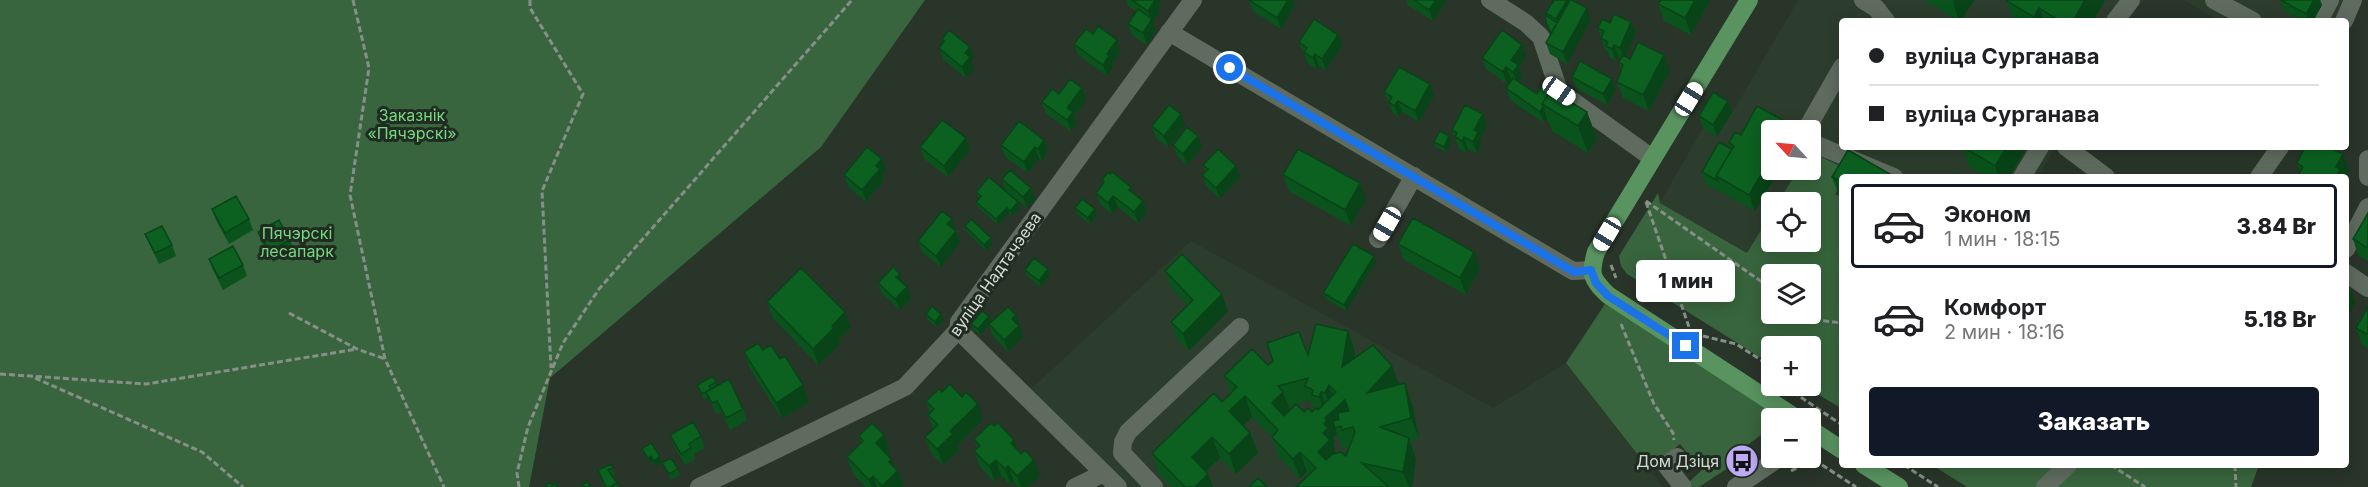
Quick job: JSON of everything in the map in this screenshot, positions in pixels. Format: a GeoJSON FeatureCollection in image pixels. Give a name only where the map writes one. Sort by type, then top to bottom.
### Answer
{"type":"FeatureCollection","features":[{"type":"Feature","properties":{"kind":"main road"},"geometry":{"type":"LineString","coordinates":[[1749,0],[1596,252],[1591,270],[1596,283],[1615,290],[1782,408]]}},
{"type":"Feature","properties":{"kind":"main road"},"geometry":{"type":"LineString","coordinates":[[1821,437],[1839,448]]}},
{"type":"Feature","properties":{"kind":"main road"},"geometry":{"type":"LineString","coordinates":[[1869,468],[1899,487]]}},
{"type":"Feature","properties":{"kind":"street","name":"вуліца Надтачэева"},"geometry":{"type":"LineString","coordinates":[[699,487],[905,387],[958,330],[959,322],[1193,0]]}},
{"type":"Feature","properties":{"kind":"street"},"geometry":{"type":"LineString","coordinates":[[1490,0],[1526,22],[1541,37],[1559,91],[1652,158]]}},
{"type":"Feature","properties":{"kind":"street"},"geometry":{"type":"LineString","coordinates":[[2117,18],[2131,0]]}},
{"type":"Feature","properties":{"kind":"street"},"geometry":{"type":"LineString","coordinates":[[2214,0],[2247,18]]}},
{"type":"Feature","properties":{"kind":"street"},"geometry":{"type":"LineString","coordinates":[[2321,18],[2330,0]]}},
{"type":"Feature","properties":{"kind":"street"},"geometry":{"type":"LineString","coordinates":[[2345,18],[2353,0]]}},
{"type":"Feature","properties":{"kind":"street"},"geometry":{"type":"LineString","coordinates":[[1169,32],[1574,272],[1591,270]]}},
{"type":"Feature","properties":{"kind":"street"},"geometry":{"type":"LineString","coordinates":[[1812,120],[1839,73]]}},
{"type":"Feature","properties":{"kind":"street"},"geometry":{"type":"LineString","coordinates":[[1821,147],[1887,174]]}},
{"type":"Feature","properties":{"kind":"street"},"geometry":{"type":"LineString","coordinates":[[2024,174],[2038,150]]}},
{"type":"Feature","properties":{"kind":"street"},"geometry":{"type":"LineString","coordinates":[[2070,150],[2102,174]]}},
{"type":"Feature","properties":{"kind":"street"},"geometry":{"type":"LineString","coordinates":[[2261,174],[2278,150]]}},
{"type":"Feature","properties":{"kind":"street"},"geometry":{"type":"LineString","coordinates":[[2368,159],[2368,177]]}},
{"type":"Feature","properties":{"kind":"street"},"geometry":{"type":"LineString","coordinates":[[1378,239],[1414,177]]}},
{"type":"Feature","properties":{"kind":"street"},"geometry":{"type":"LineString","coordinates":[[2349,243],[2368,207]]}},
{"type":"Feature","properties":{"kind":"street"},"geometry":{"type":"LineString","coordinates":[[2349,275],[2368,288]]}},
{"type":"Feature","properties":{"kind":"street"},"geometry":{"type":"LineString","coordinates":[[1154,487],[1122,453],[1123,442],[1128,432],[1240,327]]}},
{"type":"Feature","properties":{"kind":"street"},"geometry":{"type":"LineString","coordinates":[[958,330],[1113,483]]}},
{"type":"Feature","properties":{"kind":"street"},"geometry":{"type":"LineString","coordinates":[[1677,457],[1666,465],[1683,487]]}},
{"type":"Feature","properties":{"kind":"street"},"geometry":{"type":"LineString","coordinates":[[1736,487],[1764,468]]}},
{"type":"Feature","properties":{"kind":"street"},"geometry":{"type":"LineString","coordinates":[[2045,487],[2065,468]]}},
{"type":"Feature","properties":{"kind":"street"},"geometry":{"type":"LineString","coordinates":[[1075,487],[1113,483]]}},
{"type":"Feature","properties":{"kind":"path"},"geometry":{"type":"LineString","coordinates":[[354,0],[369,68],[350,195],[385,359],[444,487]]}},
{"type":"Feature","properties":{"kind":"path"},"geometry":{"type":"LineString","coordinates":[[531,0],[530,8],[583,94],[542,191],[551,372]]}},
{"type":"Feature","properties":{"kind":"path"},"geometry":{"type":"LineString","coordinates":[[519,487],[517,473],[528,427],[563,343],[599,289],[852,0]]}},
{"type":"Feature","properties":{"kind":"path"},"geometry":{"type":"LineString","coordinates":[[1639,210],[1645,200]]}},
{"type":"Feature","properties":{"kind":"path"},"geometry":{"type":"LineString","coordinates":[[1645,200],[1761,281]]}},
{"type":"Feature","properties":{"kind":"path"},"geometry":{"type":"LineString","coordinates":[[1645,200],[1690,328],[1681,323]]}},
{"type":"Feature","properties":{"kind":"path"},"geometry":{"type":"LineString","coordinates":[[1613,257],[1611,265],[1615,290],[1654,404],[1673,433],[1677,457]]}},
{"type":"Feature","properties":{"kind":"path"},"geometry":{"type":"LineString","coordinates":[[289,313],[357,349],[385,359]]}},
{"type":"Feature","properties":{"kind":"path"},"geometry":{"type":"LineString","coordinates":[[1821,321],[1839,323]]}},
{"type":"Feature","properties":{"kind":"path"},"geometry":{"type":"LineString","coordinates":[[1697,333],[1736,344],[1761,360]]}},
{"type":"Feature","properties":{"kind":"path"},"geometry":{"type":"LineString","coordinates":[[0,374],[146,384],[357,349]]}},
{"type":"Feature","properties":{"kind":"path"},"geometry":{"type":"LineString","coordinates":[[30,376],[202,452],[243,487]]}},
{"type":"Feature","properties":{"kind":"path"},"geometry":{"type":"LineString","coordinates":[[1801,396],[1839,423]]}},
{"type":"Feature","properties":{"kind":"path"},"geometry":{"type":"LineString","coordinates":[[1821,464],[1856,487]]}},
{"type":"Feature","properties":{"kind":"path"},"geometry":{"type":"LineString","coordinates":[[1909,468],[1938,487]]}},
{"type":"Feature","properties":{"kind":"path"},"geometry":{"type":"LineString","coordinates":[[2116,468],[2145,487]]}},
{"type":"Feature","properties":{"kind":"path"},"geometry":{"type":"LineString","coordinates":[[2235,468],[2236,487]]}},
{"type":"Feature","properties":{"kind":"shaded area"},"geometry":{"type":"Polygon","coordinates":[[[1798,0],[2144,0],[2129,18],[1839,18],[1839,150],[2053,150],[2041,174],[1839,174],[1839,207],[1821,196],[1821,192],[1814,192],[1794,180],[1821,180],[1821,120],[1761,120],[1761,180],[1791,180],[1784,192],[1761,192],[1761,231],[1748,253],[1660,203],[1717,103],[1733,112],[1798,0]]]}},
{"type":"Feature","properties":{"kind":"shaded area"},"geometry":{"type":"Polygon","coordinates":[[[2184,0],[2361,0],[2348,18],[2215,18],[2184,0]]]}},
{"type":"Feature","properties":{"kind":"shaded area"},"geometry":{"type":"Polygon","coordinates":[[[1191,241],[1493,408],[1566,363],[1663,487],[1130,487],[1031,389],[1191,241]]]}},
{"type":"Feature","properties":{"kind":"green space","name":"Заказнік «Пячэрскі»"},"geometry":{"type":"Polygon","coordinates":[[[0,0],[925,0],[821,147],[550,378],[529,487],[0,487],[0,0]]]}},
{"type":"Feature","properties":{"kind":"green space"},"geometry":{"type":"Polygon","coordinates":[[[1821,157],[1848,170],[1846,174],[1839,174],[1839,187],[1835,194],[1839,196],[1839,407],[1821,396],[1821,336],[1761,336],[1761,358],[1627,274],[1621,266],[1619,256],[1658,193],[1660,203],[1747,253],[1761,230],[1761,252],[1821,252],[1821,192],[1784,192],[1792,180],[1821,180],[1821,157]]]}},
{"type":"Feature","properties":{"kind":"green space"},"geometry":{"type":"Polygon","coordinates":[[[1605,304],[1777,408],[1761,408],[1761,435],[1735,454],[1734,464],[1699,487],[1693,487],[1689,482],[1701,471],[1680,444],[1649,469],[1566,363],[1605,304]]]}},
{"type":"Feature","properties":{"kind":"green space"},"geometry":{"type":"Polygon","coordinates":[[[1937,468],[2258,468],[2251,487],[1967,487],[1937,468]]]}},
{"type":"Feature","properties":{"kind":"building"},"geometry":{"type":"Polygon","coordinates":[[[1132,0],[1155,0],[1148,11],[1132,0]]]}},
{"type":"Feature","properties":{"kind":"building"},"geometry":{"type":"Polygon","coordinates":[[[1249,0],[1288,0],[1277,18],[1249,0]]]}},
{"type":"Feature","properties":{"kind":"building"},"geometry":{"type":"Polygon","coordinates":[[[1414,0],[1436,0],[1429,10],[1414,0]]]}},
{"type":"Feature","properties":{"kind":"building"},"geometry":{"type":"Polygon","coordinates":[[[1554,0],[1567,0],[1556,19],[1546,13],[1554,0]]]}},
{"type":"Feature","properties":{"kind":"building"},"geometry":{"type":"Polygon","coordinates":[[[1570,0],[1587,8],[1563,52],[1546,43],[1570,0]]]}},
{"type":"Feature","properties":{"kind":"building"},"geometry":{"type":"Polygon","coordinates":[[[1661,0],[1695,0],[1685,18],[1658,4],[1661,0]]]}},
{"type":"Feature","properties":{"kind":"building"},"geometry":{"type":"Polygon","coordinates":[[[2085,0],[2075,18],[2055,18],[2039,8],[2034,17],[2007,1],[2085,0]]]}},
{"type":"Feature","properties":{"kind":"building"},"geometry":{"type":"Polygon","coordinates":[[[2281,0],[2314,0],[2306,14],[2281,0]]]}},
{"type":"Feature","properties":{"kind":"building"},"geometry":{"type":"Polygon","coordinates":[[[1138,9],[1152,19],[1143,33],[1128,24],[1138,9]]]}},
{"type":"Feature","properties":{"kind":"building"},"geometry":{"type":"Polygon","coordinates":[[[1614,14],[1631,22],[1620,48],[1614,45],[1612,49],[1606,46],[1608,42],[1601,38],[1604,31],[1598,28],[1602,19],[1610,23],[1614,14]]]}},
{"type":"Feature","properties":{"kind":"building"},"geometry":{"type":"Polygon","coordinates":[[[1545,15],[1557,23],[1551,33],[1546,22],[1545,15]]]}},
{"type":"Feature","properties":{"kind":"building"},"geometry":{"type":"Polygon","coordinates":[[[1314,19],[1338,35],[1322,59],[1315,54],[1313,58],[1304,52],[1307,48],[1299,42],[1314,19]]]}},
{"type":"Feature","properties":{"kind":"building"},"geometry":{"type":"Polygon","coordinates":[[[1098,26],[1117,40],[1107,54],[1109,56],[1103,65],[1074,44],[1086,29],[1093,34],[1098,26]]]}},
{"type":"Feature","properties":{"kind":"building"},"geometry":{"type":"Polygon","coordinates":[[[949,30],[970,47],[965,53],[970,57],[962,67],[939,48],[949,30]]]}},
{"type":"Feature","properties":{"kind":"building"},"geometry":{"type":"Polygon","coordinates":[[[1502,30],[1522,45],[1511,60],[1518,65],[1513,72],[1506,67],[1503,72],[1482,58],[1502,30]]]}},
{"type":"Feature","properties":{"kind":"building"},"geometry":{"type":"Polygon","coordinates":[[[1638,42],[1664,55],[1643,95],[1617,82],[1623,65],[1619,62],[1623,55],[1630,59],[1638,42]]]}},
{"type":"Feature","properties":{"kind":"building"},"geometry":{"type":"Polygon","coordinates":[[[1580,61],[1612,79],[1603,94],[1572,77],[1580,61]]]}},
{"type":"Feature","properties":{"kind":"building"},"geometry":{"type":"Polygon","coordinates":[[[1399,67],[1430,84],[1415,111],[1398,101],[1394,106],[1389,102],[1392,97],[1384,92],[1399,67]]]}},
{"type":"Feature","properties":{"kind":"building"},"geometry":{"type":"Polygon","coordinates":[[[1513,78],[1537,94],[1544,83],[1555,90],[1551,90],[1540,112],[1506,88],[1513,78]]]}},
{"type":"Feature","properties":{"kind":"building"},"geometry":{"type":"Polygon","coordinates":[[[1070,79],[1082,88],[1067,108],[1073,112],[1067,120],[1042,102],[1052,89],[1059,94],[1070,79]]]}},
{"type":"Feature","properties":{"kind":"building"},"geometry":{"type":"Polygon","coordinates":[[[1551,90],[1587,112],[1578,126],[1542,104],[1551,90]]]}},
{"type":"Feature","properties":{"kind":"building"},"geometry":{"type":"Polygon","coordinates":[[[1713,92],[1728,101],[1713,125],[1699,116],[1713,92]]]}},
{"type":"Feature","properties":{"kind":"building"},"geometry":{"type":"Polygon","coordinates":[[[1169,105],[1181,114],[1164,136],[1152,126],[1169,105]]]}},
{"type":"Feature","properties":{"kind":"building"},"geometry":{"type":"Polygon","coordinates":[[[1465,105],[1483,114],[1474,130],[1478,132],[1473,142],[1464,137],[1462,141],[1455,137],[1457,133],[1452,130],[1465,105]]]}},
{"type":"Feature","properties":{"kind":"building"},"geometry":{"type":"Polygon","coordinates":[[[1757,106],[1783,120],[1761,120],[1761,175],[1749,195],[1716,176],[1734,146],[1729,143],[1735,132],[1741,135],[1757,106]]]}},
{"type":"Feature","properties":{"kind":"building"},"geometry":{"type":"Polygon","coordinates":[[[942,120],[966,138],[944,166],[920,147],[942,120]]]}},
{"type":"Feature","properties":{"kind":"building"},"geometry":{"type":"Polygon","coordinates":[[[1019,121],[1044,140],[1038,149],[1035,147],[1024,162],[1001,145],[1019,121]]]}},
{"type":"Feature","properties":{"kind":"building"},"geometry":{"type":"Polygon","coordinates":[[[1187,127],[1198,136],[1183,154],[1173,145],[1187,127]]]}},
{"type":"Feature","properties":{"kind":"building"},"geometry":{"type":"Polygon","coordinates":[[[1440,131],[1449,136],[1444,147],[1434,142],[1440,131]]]}},
{"type":"Feature","properties":{"kind":"building"},"geometry":{"type":"Polygon","coordinates":[[[1719,142],[1732,149],[1716,176],[1718,181],[1702,172],[1719,142]]]}},
{"type":"Feature","properties":{"kind":"building"},"geometry":{"type":"Polygon","coordinates":[[[867,147],[882,159],[876,166],[880,169],[862,190],[844,175],[867,147]]]}},
{"type":"Feature","properties":{"kind":"building"},"geometry":{"type":"Polygon","coordinates":[[[1218,149],[1236,166],[1216,188],[1202,175],[1208,169],[1203,165],[1218,149]]]}},
{"type":"Feature","properties":{"kind":"building"},"geometry":{"type":"Polygon","coordinates":[[[1298,149],[1360,183],[1345,210],[1283,175],[1298,149]]]}},
{"type":"Feature","properties":{"kind":"building"},"geometry":{"type":"Polygon","coordinates":[[[1848,150],[1890,174],[1839,174],[1839,180],[1832,177],[1848,150]]]}},
{"type":"Feature","properties":{"kind":"building"},"geometry":{"type":"Polygon","coordinates":[[[1968,150],[2005,150],[1995,166],[1968,150]]]}},
{"type":"Feature","properties":{"kind":"building"},"geometry":{"type":"Polygon","coordinates":[[[2304,150],[2335,150],[2343,154],[2336,167],[2340,169],[2338,174],[2299,174],[2303,167],[2297,163],[2304,150]]]}},
{"type":"Feature","properties":{"kind":"building"},"geometry":{"type":"Polygon","coordinates":[[[1010,170],[1031,188],[1023,197],[1002,179],[1010,170]]]}},
{"type":"Feature","properties":{"kind":"building"},"geometry":{"type":"Polygon","coordinates":[[[1108,172],[1110,174],[1112,172],[1131,187],[1129,190],[1143,201],[1134,212],[1113,196],[1108,203],[1096,193],[1108,172]]]}},
{"type":"Feature","properties":{"kind":"building"},"geometry":{"type":"Polygon","coordinates":[[[989,177],[1018,202],[1010,211],[1007,208],[996,219],[976,202],[981,196],[976,192],[989,177]]]}},
{"type":"Feature","properties":{"kind":"building"},"geometry":{"type":"Polygon","coordinates":[[[236,196],[249,219],[225,233],[212,209],[236,196]]]}},
{"type":"Feature","properties":{"kind":"building"},"geometry":{"type":"Polygon","coordinates":[[[1082,199],[1095,209],[1088,218],[1075,208],[1082,199]]]}},
{"type":"Feature","properties":{"kind":"building"},"geometry":{"type":"Polygon","coordinates":[[[942,211],[952,219],[947,224],[956,231],[936,256],[918,241],[942,211]]]}},
{"type":"Feature","properties":{"kind":"building"},"geometry":{"type":"Polygon","coordinates":[[[2368,213],[2368,248],[2353,239],[2368,213]]]}},
{"type":"Feature","properties":{"kind":"building"},"geometry":{"type":"Polygon","coordinates":[[[1413,218],[1474,252],[1460,278],[1398,244],[1413,218]]]}},
{"type":"Feature","properties":{"kind":"building"},"geometry":{"type":"Polygon","coordinates":[[[971,219],[991,238],[984,245],[965,226],[971,219]]]}},
{"type":"Feature","properties":{"kind":"building"},"geometry":{"type":"Polygon","coordinates":[[[279,220],[290,240],[269,251],[258,232],[279,220]]]}},
{"type":"Feature","properties":{"kind":"building"},"geometry":{"type":"Polygon","coordinates":[[[162,226],[172,245],[155,253],[145,234],[162,226]]]}},
{"type":"Feature","properties":{"kind":"building"},"geometry":{"type":"Polygon","coordinates":[[[1353,244],[1374,256],[1344,305],[1323,293],[1353,244]]]}},
{"type":"Feature","properties":{"kind":"building"},"geometry":{"type":"Polygon","coordinates":[[[233,246],[243,265],[219,278],[209,259],[233,246]]]}},
{"type":"Feature","properties":{"kind":"building"},"geometry":{"type":"Polygon","coordinates":[[[1182,254],[1222,294],[1183,334],[1171,322],[1193,300],[1165,271],[1182,254]]]}},
{"type":"Feature","properties":{"kind":"building"},"geometry":{"type":"Polygon","coordinates":[[[1034,258],[1048,269],[1039,281],[1025,270],[1034,258]]]}},
{"type":"Feature","properties":{"kind":"building"},"geometry":{"type":"Polygon","coordinates":[[[893,267],[900,274],[896,277],[907,287],[895,299],[878,283],[893,267]]]}},
{"type":"Feature","properties":{"kind":"building"},"geometry":{"type":"Polygon","coordinates":[[[801,268],[845,312],[832,326],[834,328],[813,349],[767,302],[801,268]]]}},
{"type":"Feature","properties":{"kind":"building"},"geometry":{"type":"Polygon","coordinates":[[[932,306],[941,314],[935,322],[926,314],[932,306]]]}},
{"type":"Feature","properties":{"kind":"building"},"geometry":{"type":"Polygon","coordinates":[[[1008,307],[1016,315],[1012,319],[1019,326],[1004,340],[989,324],[1008,307]]]}},
{"type":"Feature","properties":{"kind":"building"},"geometry":{"type":"Polygon","coordinates":[[[2368,307],[2368,335],[2356,328],[2368,307]]]}},
{"type":"Feature","properties":{"kind":"building"},"geometry":{"type":"Polygon","coordinates":[[[982,311],[989,316],[978,329],[971,324],[982,311]]]}},
{"type":"Feature","properties":{"kind":"building"},"geometry":{"type":"Polygon","coordinates":[[[1316,324],[1348,331],[1342,367],[1373,345],[1392,366],[1367,393],[1405,383],[1411,418],[1380,427],[1409,438],[1403,472],[1362,463],[1389,487],[1296,487],[1316,468],[1300,452],[1293,459],[1272,437],[1278,430],[1245,396],[1229,411],[1250,433],[1229,454],[1212,437],[1192,457],[1208,474],[1195,487],[1185,487],[1152,453],[1214,393],[1222,402],[1237,387],[1224,376],[1252,349],[1268,365],[1273,361],[1267,343],[1299,332],[1308,355],[1316,324]],[[1308,378],[1278,386],[1283,392],[1272,403],[1284,416],[1296,404],[1304,412],[1308,408],[1312,412],[1316,408],[1318,410],[1336,392],[1329,385],[1325,393],[1321,392],[1319,397],[1312,395],[1313,390],[1305,386],[1308,378]],[[1345,400],[1325,418],[1327,420],[1324,424],[1328,428],[1323,433],[1330,440],[1318,452],[1326,460],[1333,454],[1341,452],[1346,456],[1355,432],[1353,427],[1342,430],[1341,426],[1335,428],[1333,421],[1339,420],[1338,413],[1349,411],[1345,400]]]}},
{"type":"Feature","properties":{"kind":"building"},"geometry":{"type":"Polygon","coordinates":[[[758,343],[763,350],[771,345],[780,359],[785,356],[803,385],[776,403],[744,352],[758,343]]]}},
{"type":"Feature","properties":{"kind":"building"},"geometry":{"type":"Polygon","coordinates":[[[713,376],[716,382],[709,386],[711,389],[702,394],[697,385],[713,376]]]}},
{"type":"Feature","properties":{"kind":"building"},"geometry":{"type":"Polygon","coordinates":[[[729,379],[743,409],[726,418],[717,401],[712,403],[706,392],[729,379]]]}},
{"type":"Feature","properties":{"kind":"building"},"geometry":{"type":"Polygon","coordinates":[[[950,384],[962,397],[966,392],[978,404],[950,431],[953,434],[937,449],[925,437],[938,425],[928,415],[934,409],[926,401],[939,389],[942,392],[950,384]]]}},
{"type":"Feature","properties":{"kind":"building"},"geometry":{"type":"Polygon","coordinates":[[[693,422],[701,436],[689,444],[691,448],[681,454],[670,435],[693,422]]]}},
{"type":"Feature","properties":{"kind":"building"},"geometry":{"type":"Polygon","coordinates":[[[872,423],[884,435],[876,443],[891,459],[889,462],[898,471],[882,486],[873,476],[869,480],[847,457],[863,441],[859,436],[872,423]]]}},
{"type":"Feature","properties":{"kind":"building"},"geometry":{"type":"Polygon","coordinates":[[[991,423],[994,426],[998,423],[1014,440],[1011,443],[1021,454],[1025,450],[1034,460],[1017,476],[1008,466],[1005,469],[996,460],[989,466],[974,451],[980,446],[974,439],[991,423]]]}},
{"type":"Feature","properties":{"kind":"building"},"geometry":{"type":"Polygon","coordinates":[[[651,443],[660,456],[654,461],[651,456],[648,458],[642,449],[651,443]]]}},
{"type":"Feature","properties":{"kind":"building"},"geometry":{"type":"Polygon","coordinates":[[[671,458],[678,469],[669,474],[662,463],[671,458]]]}},
{"type":"Feature","properties":{"kind":"building"},"geometry":{"type":"Polygon","coordinates":[[[611,464],[613,468],[608,470],[617,483],[606,487],[598,470],[611,464]]]}},
{"type":"Feature","properties":{"kind":"building"},"geometry":{"type":"Polygon","coordinates":[[[1258,478],[1267,487],[1249,487],[1258,478]]]}},
{"type":"Feature","properties":{"kind":"building"},"geometry":{"type":"Polygon","coordinates":[[[588,482],[590,487],[582,485],[588,482]]]}},
{"type":"Feature","properties":{"kind":"building"},"geometry":{"type":"Polygon","coordinates":[[[550,483],[556,484],[558,487],[546,487],[550,483]]]}},
{"type":"Feature","properties":{"kind":"place","name":"Дом Дзіця"},"geometry":{"type":"Point","coordinates":[1742,461]}},
{"type":"Feature","properties":{"kind":"route"},"geometry":{"type":"LineString","coordinates":[[1230,68],[1574,272],[1591,270],[1596,283],[1608,296],[1686,346]]}},
{"type":"Feature","properties":{"kind":"park label","name":"Пячэрскі лесапарк"},"geometry":{"type":"Point","coordinates":[297,242]}}]}
